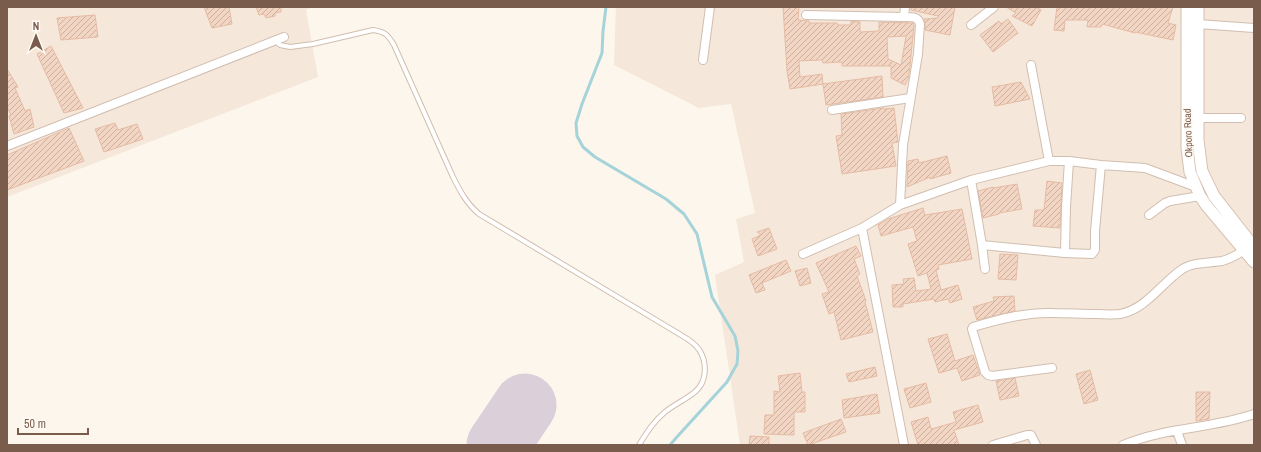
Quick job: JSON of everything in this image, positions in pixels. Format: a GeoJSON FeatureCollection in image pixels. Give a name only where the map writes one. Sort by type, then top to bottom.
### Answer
{"type":"FeatureCollection","features":[{"type":"Feature","properties":{"kind":"main road","name":"Okporo Road"},"geometry":{"type":"LineString","coordinates":[[1187,7],[1187,148],[1190,172],[1198,192],[1216,218],[1250,243]]}},
{"type":"Feature","properties":{"kind":"main road","name":"Okporo Road"},"geometry":{"type":"LineString","coordinates":[[1198,7],[1198,140],[1202,171],[1214,196],[1250,243],[1254,262]]}},
{"type":"Feature","properties":{"kind":"street"},"geometry":{"type":"LineString","coordinates":[[703,60],[710,7]]}},
{"type":"Feature","properties":{"kind":"street"},"geometry":{"type":"LineString","coordinates":[[904,17],[905,7]]}},
{"type":"Feature","properties":{"kind":"street"},"geometry":{"type":"LineString","coordinates":[[971,25],[994,7]]}},
{"type":"Feature","properties":{"kind":"street"},"geometry":{"type":"LineString","coordinates":[[806,15],[904,17],[917,18],[919,20],[918,54],[902,145],[900,205]]}},
{"type":"Feature","properties":{"kind":"street"},"geometry":{"type":"LineString","coordinates":[[1198,24],[1254,28]]}},
{"type":"Feature","properties":{"kind":"street"},"geometry":{"type":"LineString","coordinates":[[7,146],[284,37]]}},
{"type":"Feature","properties":{"kind":"street"},"geometry":{"type":"LineString","coordinates":[[1030,65],[1049,161]]}},
{"type":"Feature","properties":{"kind":"street"},"geometry":{"type":"LineString","coordinates":[[832,110],[910,98]]}},
{"type":"Feature","properties":{"kind":"street"},"geometry":{"type":"LineString","coordinates":[[1198,118],[1241,118]]}},
{"type":"Feature","properties":{"kind":"street"},"geometry":{"type":"LineString","coordinates":[[803,254],[862,228],[900,205],[971,180],[1049,161],[1069,161],[1146,168],[1198,192]]}},
{"type":"Feature","properties":{"kind":"street"},"geometry":{"type":"LineString","coordinates":[[1065,253],[1069,161]]}},
{"type":"Feature","properties":{"kind":"street"},"geometry":{"type":"LineString","coordinates":[[982,246],[1092,254],[1095,250],[1095,231],[1101,165]]}},
{"type":"Feature","properties":{"kind":"street"},"geometry":{"type":"LineString","coordinates":[[971,180],[985,269]]}},
{"type":"Feature","properties":{"kind":"street"},"geometry":{"type":"LineString","coordinates":[[1149,215],[1165,203],[1198,192]]}},
{"type":"Feature","properties":{"kind":"street"},"geometry":{"type":"LineString","coordinates":[[862,228],[904,445]]}},
{"type":"Feature","properties":{"kind":"street"},"geometry":{"type":"LineString","coordinates":[[1052,368],[992,376],[988,375],[985,372],[972,329],[973,327],[997,320],[1051,313],[1114,315],[1125,312],[1134,309],[1145,301],[1182,269],[1232,257],[1250,243]]}},
{"type":"Feature","properties":{"kind":"street"},"geometry":{"type":"LineString","coordinates":[[1123,445],[1151,435],[1227,422],[1254,414]]}},
{"type":"Feature","properties":{"kind":"street"},"geometry":{"type":"LineString","coordinates":[[1177,431],[1182,445]]}},
{"type":"Feature","properties":{"kind":"street"},"geometry":{"type":"LineString","coordinates":[[993,445],[1031,435],[1036,445]]}},
{"type":"Feature","properties":{"kind":"lane"},"geometry":{"type":"LineString","coordinates":[[276,40],[280,45],[290,48],[373,30],[388,34],[453,176],[464,198],[471,207],[479,214],[682,335],[700,351],[704,362],[705,376],[702,385],[696,391],[666,411],[653,423],[639,445]]}},
{"type":"Feature","properties":{"kind":"shaded area"},"geometry":{"type":"Polygon","coordinates":[[[7,7],[313,7],[306,10],[318,77],[7,197],[7,7]]]}},
{"type":"Feature","properties":{"kind":"shaded area"},"geometry":{"type":"Polygon","coordinates":[[[616,7],[1254,7],[1254,445],[740,445],[715,275],[744,262],[736,219],[755,213],[731,104],[699,108],[614,65],[616,7]]]}},
{"type":"Feature","properties":{"kind":"building"},"geometry":{"type":"Polygon","coordinates":[[[204,7],[229,7],[232,24],[212,28],[204,7]]]}},
{"type":"Feature","properties":{"kind":"building"},"geometry":{"type":"Polygon","coordinates":[[[256,7],[281,7],[281,12],[275,13],[275,16],[266,18],[264,14],[259,15],[256,7]]]}},
{"type":"Feature","properties":{"kind":"building"},"geometry":{"type":"Polygon","coordinates":[[[783,7],[799,7],[798,20],[809,21],[809,23],[837,23],[838,25],[851,25],[851,21],[860,22],[860,32],[879,31],[879,22],[913,23],[914,25],[910,66],[908,79],[905,85],[891,78],[891,66],[842,66],[842,62],[823,63],[822,60],[799,61],[800,77],[822,74],[823,84],[790,89],[787,71],[783,7]],[[906,36],[887,37],[888,59],[901,65],[906,36]]]}},
{"type":"Feature","properties":{"kind":"building"},"geometry":{"type":"Polygon","coordinates":[[[911,7],[955,7],[950,35],[925,30],[924,19],[938,18],[938,16],[911,10],[911,7]]]}},
{"type":"Feature","properties":{"kind":"building"},"geometry":{"type":"Polygon","coordinates":[[[1006,7],[1036,7],[1041,10],[1032,26],[1012,16],[1016,13],[1006,7]]]}},
{"type":"Feature","properties":{"kind":"building"},"geometry":{"type":"Polygon","coordinates":[[[1057,7],[1173,7],[1168,23],[1176,25],[1173,40],[1135,33],[1102,24],[1101,27],[1087,27],[1088,20],[1065,20],[1064,31],[1054,30],[1057,7]]]}},
{"type":"Feature","properties":{"kind":"building"},"geometry":{"type":"Polygon","coordinates":[[[95,15],[98,37],[61,40],[57,18],[95,15]]]}},
{"type":"Feature","properties":{"kind":"building"},"geometry":{"type":"Polygon","coordinates":[[[1008,19],[1018,33],[993,52],[980,35],[999,21],[1001,24],[1008,19]]]}},
{"type":"Feature","properties":{"kind":"building"},"geometry":{"type":"Polygon","coordinates":[[[51,46],[83,108],[64,113],[37,54],[51,46]]]}},
{"type":"Feature","properties":{"kind":"building"},"geometry":{"type":"Polygon","coordinates":[[[7,69],[18,87],[15,88],[25,111],[30,109],[34,127],[14,134],[9,116],[11,115],[7,107],[7,69]]]}},
{"type":"Feature","properties":{"kind":"building"},"geometry":{"type":"Polygon","coordinates":[[[882,76],[883,97],[826,105],[823,84],[882,76]]]}},
{"type":"Feature","properties":{"kind":"building"},"geometry":{"type":"Polygon","coordinates":[[[1021,82],[1030,99],[995,106],[992,87],[1021,82]]]}},
{"type":"Feature","properties":{"kind":"building"},"geometry":{"type":"Polygon","coordinates":[[[894,108],[898,142],[892,143],[896,166],[842,174],[836,136],[842,135],[841,114],[894,108]]]}},
{"type":"Feature","properties":{"kind":"building"},"geometry":{"type":"Polygon","coordinates":[[[115,123],[118,130],[137,124],[143,139],[104,152],[95,129],[115,123]]]}},
{"type":"Feature","properties":{"kind":"building"},"geometry":{"type":"Polygon","coordinates":[[[69,128],[84,161],[7,190],[7,155],[69,128]]]}},
{"type":"Feature","properties":{"kind":"building"},"geometry":{"type":"Polygon","coordinates":[[[947,156],[951,173],[930,179],[930,177],[907,187],[908,161],[918,159],[919,163],[947,156]]]}},
{"type":"Feature","properties":{"kind":"building"},"geometry":{"type":"Polygon","coordinates":[[[1047,181],[1062,183],[1060,228],[1033,226],[1035,210],[1044,210],[1047,181]]]}},
{"type":"Feature","properties":{"kind":"building"},"geometry":{"type":"Polygon","coordinates":[[[1017,184],[1022,209],[999,213],[983,218],[978,191],[993,187],[1017,184]]]}},
{"type":"Feature","properties":{"kind":"building"},"geometry":{"type":"Polygon","coordinates":[[[923,208],[925,215],[962,209],[972,259],[938,265],[939,269],[936,270],[941,290],[958,285],[962,299],[950,303],[948,299],[935,302],[934,299],[903,304],[903,307],[893,307],[892,285],[904,284],[903,279],[914,278],[916,291],[931,289],[927,273],[918,276],[908,244],[917,241],[913,227],[881,236],[878,225],[888,219],[923,208]]]}},
{"type":"Feature","properties":{"kind":"building"},"geometry":{"type":"Polygon","coordinates":[[[769,228],[777,249],[758,256],[752,239],[761,235],[757,232],[769,228]]]}},
{"type":"Feature","properties":{"kind":"building"},"geometry":{"type":"Polygon","coordinates":[[[856,246],[861,256],[854,259],[860,274],[857,276],[866,301],[873,332],[841,340],[834,312],[829,314],[822,294],[829,292],[816,263],[856,246]]]}},
{"type":"Feature","properties":{"kind":"building"},"geometry":{"type":"Polygon","coordinates":[[[1000,254],[1018,255],[1016,280],[998,279],[1000,254]]]}},
{"type":"Feature","properties":{"kind":"building"},"geometry":{"type":"Polygon","coordinates":[[[786,260],[791,271],[762,283],[765,290],[756,293],[749,275],[786,260]]]}},
{"type":"Feature","properties":{"kind":"building"},"geometry":{"type":"Polygon","coordinates":[[[807,268],[811,283],[800,286],[795,271],[807,268]]]}},
{"type":"Feature","properties":{"kind":"building"},"geometry":{"type":"Polygon","coordinates":[[[1014,296],[1015,311],[977,320],[973,307],[994,301],[993,297],[1014,296]]]}},
{"type":"Feature","properties":{"kind":"building"},"geometry":{"type":"Polygon","coordinates":[[[947,334],[955,361],[973,355],[980,375],[962,381],[957,368],[939,373],[928,339],[947,334]]]}},
{"type":"Feature","properties":{"kind":"building"},"geometry":{"type":"Polygon","coordinates":[[[875,367],[877,376],[849,382],[846,374],[875,367]]]}},
{"type":"Feature","properties":{"kind":"building"},"geometry":{"type":"Polygon","coordinates":[[[1090,370],[1098,400],[1084,404],[1076,374],[1090,370]]]}},
{"type":"Feature","properties":{"kind":"building"},"geometry":{"type":"Polygon","coordinates":[[[800,373],[802,392],[805,392],[805,412],[794,412],[794,435],[764,434],[765,415],[774,415],[774,391],[780,392],[778,376],[800,373]]]}},
{"type":"Feature","properties":{"kind":"building"},"geometry":{"type":"Polygon","coordinates":[[[1015,378],[1019,396],[1000,400],[996,381],[1015,378]]]}},
{"type":"Feature","properties":{"kind":"building"},"geometry":{"type":"Polygon","coordinates":[[[926,383],[931,402],[910,408],[904,389],[926,383]]]}},
{"type":"Feature","properties":{"kind":"building"},"geometry":{"type":"Polygon","coordinates":[[[1196,392],[1210,392],[1209,419],[1196,421],[1196,392]]]}},
{"type":"Feature","properties":{"kind":"building"},"geometry":{"type":"Polygon","coordinates":[[[877,394],[880,413],[844,418],[842,400],[877,394]]]}},
{"type":"Feature","properties":{"kind":"building"},"geometry":{"type":"Polygon","coordinates":[[[978,405],[983,422],[954,430],[959,445],[918,445],[911,422],[928,417],[931,429],[956,422],[953,412],[978,405]]]}},
{"type":"Feature","properties":{"kind":"building"},"geometry":{"type":"Polygon","coordinates":[[[841,419],[846,432],[808,445],[803,433],[841,419]]]}},
{"type":"Feature","properties":{"kind":"building"},"geometry":{"type":"Polygon","coordinates":[[[750,436],[769,437],[769,445],[749,445],[750,436]]]}},
{"type":"Feature","properties":{"kind":"waterway"},"geometry":{"type":"LineString","coordinates":[[606,7],[602,53],[576,123],[577,136],[583,147],[595,157],[666,199],[684,214],[697,234],[712,297],[735,336],[738,351],[737,364],[727,382],[670,445]]}},
{"type":"Feature","properties":{"kind":"runway"},"geometry":{"type":"LineString","coordinates":[[498,445],[525,405]]}}]}
